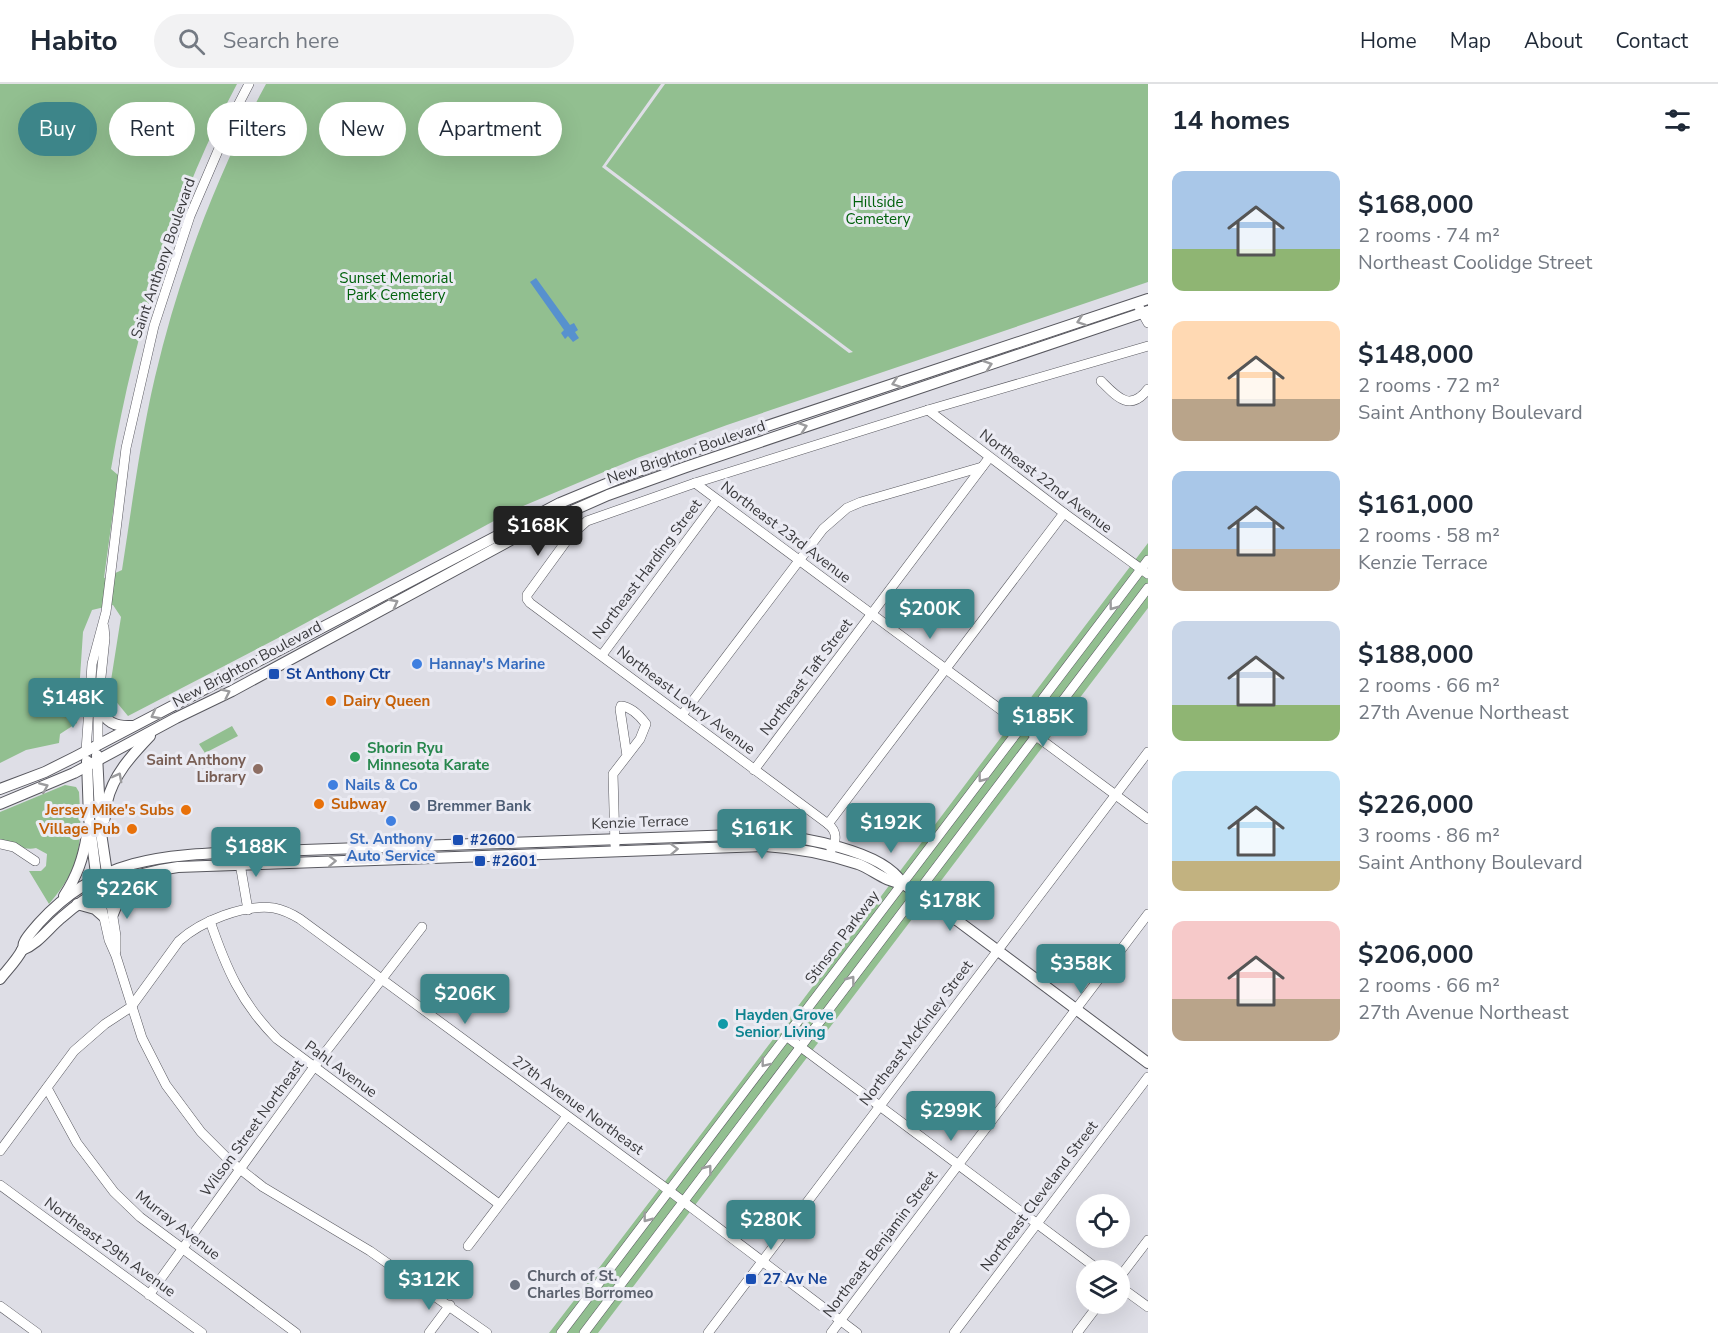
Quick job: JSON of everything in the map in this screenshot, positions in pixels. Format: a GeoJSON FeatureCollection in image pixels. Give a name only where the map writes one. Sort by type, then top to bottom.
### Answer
{"type":"FeatureCollection","features":[{"type":"Feature","properties":{"kind":"main road","name":"New Brighton Boulevard"},"geometry":{"type":"LineString","coordinates":[[0,789],[45,772],[98,746],[498,534],[570,499],[701,448],[1148,298]]}},
{"type":"Feature","properties":{"kind":"main road","name":"New Brighton Boulevard"},"geometry":{"type":"LineString","coordinates":[[0,804],[49,785],[92,764],[533,528],[608,495],[749,445],[1146,316]]}},
{"type":"Feature","properties":{"kind":"main road"},"geometry":{"type":"LineString","coordinates":[[98,706],[111,724],[122,727],[135,726]]}},
{"type":"Feature","properties":{"kind":"main road"},"geometry":{"type":"LineString","coordinates":[[101,833],[107,801],[116,780],[127,761],[156,730]]}},
{"type":"Feature","properties":{"kind":"main road","name":"Saint Anthony Boulevard"},"geometry":{"type":"LineString","coordinates":[[98,746],[92,764],[89,818],[102,876]]}},
{"type":"Feature","properties":{"kind":"main road","name":"Saint Anthony Boulevard"},"geometry":{"type":"LineString","coordinates":[[86,751],[92,764],[101,833],[103,889]]}},
{"type":"Feature","properties":{"kind":"main road"},"geometry":{"type":"LineString","coordinates":[[0,979],[22,950],[24,942],[57,906],[78,872],[85,852],[89,818]]}},
{"type":"Feature","properties":{"kind":"main road","name":"Kenzie Terrace"},"geometry":{"type":"LineString","coordinates":[[57,906],[73,892],[102,876],[135,862],[159,857],[615,838],[766,834],[801,838],[834,845],[862,855],[897,875],[902,883]]}},
{"type":"Feature","properties":{"kind":"main road","name":"Kenzie Terrace"},"geometry":{"type":"LineString","coordinates":[[22,950],[31,946],[77,904],[103,889],[138,875],[178,867],[765,846],[828,856],[860,865],[892,882],[902,883]]}},
{"type":"Feature","properties":{"kind":"main road"},"geometry":{"type":"LineString","coordinates":[[77,904],[108,915],[122,892],[138,875]]}},
{"type":"Feature","properties":{"kind":"main road"},"geometry":{"type":"LineString","coordinates":[[902,883],[997,950],[1148,1063]]}},
{"type":"Feature","properties":{"kind":"street","name":"Saint Anthony Boulevard"},"geometry":{"type":"LineString","coordinates":[[98,746],[98,706],[105,638],[104,627],[126,448],[153,326],[190,216],[249,84]]}},
{"type":"Feature","properties":{"kind":"street"},"geometry":{"type":"LineString","coordinates":[[1136,302],[1146,316]]}},
{"type":"Feature","properties":{"kind":"street"},"geometry":{"type":"LineString","coordinates":[[695,483],[1148,346]]}},
{"type":"Feature","properties":{"kind":"street"},"geometry":{"type":"LineString","coordinates":[[1101,381],[1118,399],[1125,401],[1139,398],[1148,389]]}},
{"type":"Feature","properties":{"kind":"street","name":"Northeast 22nd Avenue"},"geometry":{"type":"LineString","coordinates":[[928,411],[1145,571]]}},
{"type":"Feature","properties":{"kind":"street","name":"Northeast Taft Street"},"geometry":{"type":"LineString","coordinates":[[754,770],[989,458]]}},
{"type":"Feature","properties":{"kind":"street"},"geometry":{"type":"LineString","coordinates":[[682,715],[823,528],[847,508],[861,501],[982,467]]}},
{"type":"Feature","properties":{"kind":"street","name":"Northeast 23rd Avenue"},"geometry":{"type":"LineString","coordinates":[[695,483],[1148,819]]}},
{"type":"Feature","properties":{"kind":"street","name":"Northeast Lowry Avenue"},"geometry":{"type":"LineString","coordinates":[[695,483],[587,521],[578,528],[527,595],[527,599],[830,826]]}},
{"type":"Feature","properties":{"kind":"street","name":"Northeast Harding Street"},"geometry":{"type":"LineString","coordinates":[[602,655],[717,500]]}},
{"type":"Feature","properties":{"kind":"street"},"geometry":{"type":"LineString","coordinates":[[828,856],[834,845],[835,835],[830,826],[1064,513]]}},
{"type":"Feature","properties":{"kind":"street","name":"Stinson Parkway"},"geometry":{"type":"LineString","coordinates":[[561,1333],[1022,725],[1145,571],[1148,560]]}},
{"type":"Feature","properties":{"kind":"street"},"geometry":{"type":"LineString","coordinates":[[584,1333],[1148,588]]}},
{"type":"Feature","properties":{"kind":"street","name":"Saint Anthony Boulevard"},"geometry":{"type":"LineString","coordinates":[[86,751],[92,664],[99,636],[104,627]]}},
{"type":"Feature","properties":{"kind":"street"},"geometry":{"type":"LineString","coordinates":[[615,851],[613,774],[627,756],[640,739],[646,723],[640,715],[621,706],[627,756]]}},
{"type":"Feature","properties":{"kind":"street","name":"Northeast McKinley Street"},"geometry":{"type":"LineString","coordinates":[[708,1333],[1148,752]]}},
{"type":"Feature","properties":{"kind":"street"},"geometry":{"type":"LineString","coordinates":[[0,844],[14,847],[35,861]]}},
{"type":"Feature","properties":{"kind":"street"},"geometry":{"type":"LineString","coordinates":[[238,852],[248,910]]}},
{"type":"Feature","properties":{"kind":"street","name":"Saint Anthony Boulevard"},"geometry":{"type":"LineString","coordinates":[[103,889],[108,915],[109,940],[151,1058],[171,1093],[201,1132],[241,1170],[269,1190],[370,1251],[487,1333]]}},
{"type":"Feature","properties":{"kind":"street","name":"27th Avenue Northeast"},"geometry":{"type":"LineString","coordinates":[[131,1007],[179,941],[194,929],[210,921],[248,910],[263,908],[289,913],[567,1116],[857,1333]]}},
{"type":"Feature","properties":{"kind":"street","name":"Northeast Benjamin Street"},"geometry":{"type":"LineString","coordinates":[[831,1333],[1148,914]]}},
{"type":"Feature","properties":{"kind":"street","name":"Pahl Avenue"},"geometry":{"type":"LineString","coordinates":[[210,921],[227,969],[248,1007],[277,1039],[499,1204]]}},
{"type":"Feature","properties":{"kind":"street","name":"Wilson Street Northeast"},"geometry":{"type":"LineString","coordinates":[[149,1295],[314,1067],[422,927]]}},
{"type":"Feature","properties":{"kind":"street"},"geometry":{"type":"LineString","coordinates":[[0,1151],[74,1051],[105,1024],[131,1007]]}},
{"type":"Feature","properties":{"kind":"street"},"geometry":{"type":"LineString","coordinates":[[786,1036],[1085,1260]]}},
{"type":"Feature","properties":{"kind":"street","name":"Northeast Cleveland Street"},"geometry":{"type":"LineString","coordinates":[[954,1333],[1148,1077]]}},
{"type":"Feature","properties":{"kind":"street","name":"Murray Avenue"},"geometry":{"type":"LineString","coordinates":[[47,1088],[77,1143],[114,1192],[140,1217],[182,1250],[296,1333]]}},
{"type":"Feature","properties":{"kind":"street"},"geometry":{"type":"LineString","coordinates":[[468,1246],[567,1116]]}},
{"type":"Feature","properties":{"kind":"street","name":"Northeast 29th Avenue"},"geometry":{"type":"LineString","coordinates":[[0,1185],[202,1333]]}},
{"type":"Feature","properties":{"kind":"street"},"geometry":{"type":"LineString","coordinates":[[1130,1264],[1147,1243]]}},
{"type":"Feature","properties":{"kind":"street"},"geometry":{"type":"LineString","coordinates":[[1130,1294],[1148,1308]]}},
{"type":"Feature","properties":{"kind":"street"},"geometry":{"type":"LineString","coordinates":[[429,1333],[450,1305]]}},
{"type":"Feature","properties":{"kind":"street"},"geometry":{"type":"LineString","coordinates":[[0,1306],[37,1333]]}},
{"type":"Feature","properties":{"kind":"street"},"geometry":{"type":"LineString","coordinates":[[1077,1333],[1091,1314]]}},
{"type":"Feature","properties":{"kind":"green space"},"geometry":{"type":"Polygon","coordinates":[[[0,84],[237,84],[228,102],[207,102],[207,146],[175,223],[144,320],[131,369],[111,469],[118,475],[104,578],[122,570],[150,401],[165,339],[187,264],[230,156],[307,156],[307,102],[257,102],[266,84],[661,84],[602,167],[849,353],[853,352],[606,166],[665,84],[1148,84],[1148,282],[727,425],[637,458],[516,509],[128,716],[109,693],[121,617],[113,605],[92,610],[83,632],[77,723],[60,734],[59,743],[26,750],[0,763],[0,84]]]}},
{"type":"Feature","properties":{"kind":"green space"},"geometry":{"type":"Polygon","coordinates":[[[1148,543],[1148,608],[598,1333],[549,1333],[700,1136],[1148,543]]]}},
{"type":"Feature","properties":{"kind":"green space"},"geometry":{"type":"Polygon","coordinates":[[[232,726],[238,736],[205,753],[199,744],[232,726]]]}},
{"type":"Feature","properties":{"kind":"green space"},"geometry":{"type":"Polygon","coordinates":[[[65,785],[76,787],[79,792],[80,839],[78,852],[68,877],[49,904],[29,871],[41,871],[46,866],[47,854],[36,848],[22,848],[0,841],[0,812],[65,785]]]}},
{"type":"Feature","properties":{"kind":"water"},"geometry":{"type":"Polygon","coordinates":[[[536,278],[570,325],[574,323],[578,330],[575,332],[579,338],[573,342],[568,336],[565,339],[561,333],[564,330],[530,282],[536,278]]]}},
{"type":"Feature","properties":{"kind":"place","name":"Hannay's Marine"},"geometry":{"type":"Point","coordinates":[417,664]}},
{"type":"Feature","properties":{"kind":"place","name":"St Anthony Ctr"},"geometry":{"type":"Point","coordinates":[274,674]}},
{"type":"Feature","properties":{"kind":"place","name":"Dairy Queen"},"geometry":{"type":"Point","coordinates":[331,701]}},
{"type":"Feature","properties":{"kind":"place","name":"Shorin Ryu Minnesota Karate"},"geometry":{"type":"Point","coordinates":[355,757]}},
{"type":"Feature","properties":{"kind":"place","name":"Saint Anthony Library"},"geometry":{"type":"Point","coordinates":[258,769]}},
{"type":"Feature","properties":{"kind":"place","name":"Nails & Co"},"geometry":{"type":"Point","coordinates":[333,785]}},
{"type":"Feature","properties":{"kind":"place","name":"Subway"},"geometry":{"type":"Point","coordinates":[319,804]}},
{"type":"Feature","properties":{"kind":"place","name":"Bremmer Bank"},"geometry":{"type":"Point","coordinates":[415,806]}},
{"type":"Feature","properties":{"kind":"place","name":"Jersey Mike's Subs"},"geometry":{"type":"Point","coordinates":[186,810]}},
{"type":"Feature","properties":{"kind":"place","name":"St. Anthony Auto Service"},"geometry":{"type":"Point","coordinates":[391,821]}},
{"type":"Feature","properties":{"kind":"place","name":"Village Pub"},"geometry":{"type":"Point","coordinates":[132,829]}},
{"type":"Feature","properties":{"kind":"place","name":"#2600"},"geometry":{"type":"Point","coordinates":[458,840]}},
{"type":"Feature","properties":{"kind":"place","name":"#2601"},"geometry":{"type":"Point","coordinates":[480,861]}},
{"type":"Feature","properties":{"kind":"place","name":"Hayden Grove Senior Living"},"geometry":{"type":"Point","coordinates":[723,1024]}},
{"type":"Feature","properties":{"kind":"place","name":"27 Av Ne"},"geometry":{"type":"Point","coordinates":[751,1279]}},
{"type":"Feature","properties":{"kind":"place","name":"Church of St. Charles Borromeo"},"geometry":{"type":"Point","coordinates":[515,1285]}},
{"type":"Feature","properties":{"kind":"park label","name":"Hillside Cemetery"},"geometry":{"type":"Point","coordinates":[878,210]}},
{"type":"Feature","properties":{"kind":"park label","name":"Sunset Memorial Park Cemetery"},"geometry":{"type":"Point","coordinates":[396,286]}}]}
